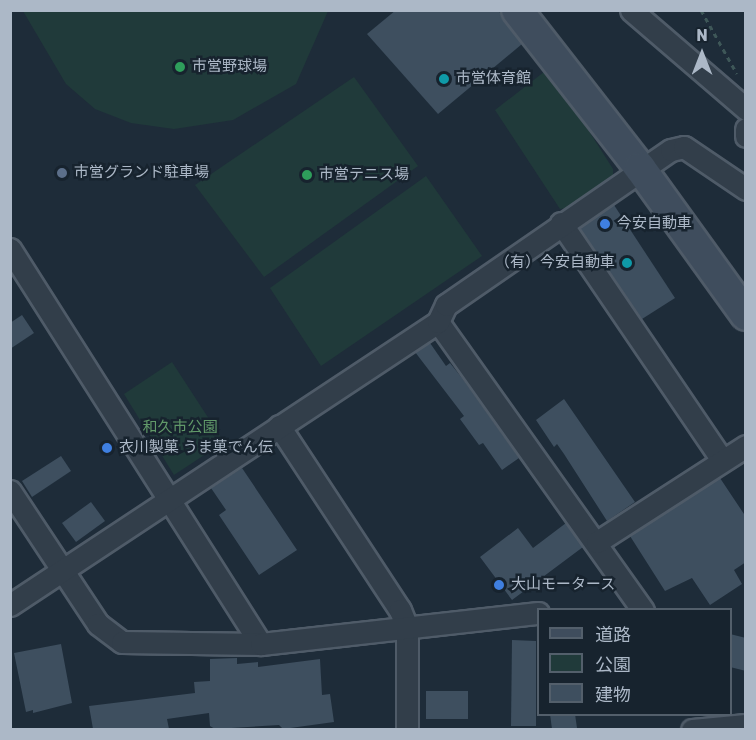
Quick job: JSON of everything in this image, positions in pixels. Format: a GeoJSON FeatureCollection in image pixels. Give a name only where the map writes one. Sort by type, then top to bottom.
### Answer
{"type":"FeatureCollection","features":[{"type":"Feature","properties":{"kind":"street"},"geometry":{"type":"LineString","coordinates":[[517,10],[640,168],[746,315]]}},
{"type":"Feature","properties":{"kind":"street"},"geometry":{"type":"LineString","coordinates":[[631,10],[742,106]]}},
{"type":"Feature","properties":{"kind":"street"},"geometry":{"type":"LineString","coordinates":[[746,129],[746,136]]}},
{"type":"Feature","properties":{"kind":"street"},"geometry":{"type":"LineString","coordinates":[[10,605],[170,497],[438,322],[446,305],[640,168],[684,147],[746,189]]}},
{"type":"Feature","properties":{"kind":"street"},"geometry":{"type":"LineString","coordinates":[[561,223],[722,460]]}},
{"type":"Feature","properties":{"kind":"street"},"geometry":{"type":"LineString","coordinates":[[10,249],[170,497],[261,644]]}},
{"type":"Feature","properties":{"kind":"street"},"geometry":{"type":"LineString","coordinates":[[438,322],[642,608]]}},
{"type":"Feature","properties":{"kind":"street"},"geometry":{"type":"LineString","coordinates":[[279,426],[400,610],[407,627],[407,729]]}},
{"type":"Feature","properties":{"kind":"street"},"geometry":{"type":"LineString","coordinates":[[597,542],[746,446]]}},
{"type":"Feature","properties":{"kind":"street"},"geometry":{"type":"LineString","coordinates":[[10,491],[64,569],[98,624],[122,642],[261,644],[537,613]]}},
{"type":"Feature","properties":{"kind":"street"},"geometry":{"type":"LineString","coordinates":[[692,729],[738,719]]}},
{"type":"Feature","properties":{"kind":"path"},"geometry":{"type":"LineString","coordinates":[[701,10],[738,77],[742,106]]}},
{"type":"Feature","properties":{"kind":"green space","name":"市営野球場"},"geometry":{"type":"Polygon","coordinates":[[[23,11],[328,11],[296,84],[233,120],[174,129],[131,123],[95,109],[66,84],[23,11]]]}},
{"type":"Feature","properties":{"kind":"green space"},"geometry":{"type":"Polygon","coordinates":[[[549,68],[613,169],[613,175],[567,208],[560,209],[495,110],[549,68]]]}},
{"type":"Feature","properties":{"kind":"green space","name":"市営テニス場"},"geometry":{"type":"Polygon","coordinates":[[[354,77],[418,166],[264,277],[195,185],[354,77]]]}},
{"type":"Feature","properties":{"kind":"green space","name":"市営テニス場"},"geometry":{"type":"Polygon","coordinates":[[[426,176],[482,256],[321,366],[270,288],[426,176]]]}},
{"type":"Feature","properties":{"kind":"green space","name":"和久市公園"},"geometry":{"type":"Polygon","coordinates":[[[172,362],[224,442],[174,475],[124,394],[172,362]]]}},
{"type":"Feature","properties":{"kind":"building","name":"市営体育館"},"geometry":{"type":"Polygon","coordinates":[[[396,10],[498,10],[522,44],[438,114],[367,34],[396,10]]]}},
{"type":"Feature","properties":{"kind":"building","name":"（有）今安自動車"},"geometry":{"type":"Polygon","coordinates":[[[614,205],[675,298],[642,319],[580,228],[614,205]]]}},
{"type":"Feature","properties":{"kind":"building"},"geometry":{"type":"Polygon","coordinates":[[[22,315],[34,333],[10,349],[10,323],[22,315]]]}},
{"type":"Feature","properties":{"kind":"building"},"geometry":{"type":"Polygon","coordinates":[[[430,343],[446,366],[450,363],[462,378],[519,458],[502,470],[483,443],[479,445],[460,419],[464,416],[415,352],[430,343]]]}},
{"type":"Feature","properties":{"kind":"building"},"geometry":{"type":"Polygon","coordinates":[[[564,399],[635,502],[607,521],[557,444],[554,447],[536,420],[564,399]]]}},
{"type":"Feature","properties":{"kind":"building"},"geometry":{"type":"Polygon","coordinates":[[[61,456],[71,471],[32,497],[22,481],[61,456]]]}},
{"type":"Feature","properties":{"kind":"building"},"geometry":{"type":"Polygon","coordinates":[[[242,468],[297,550],[259,575],[219,515],[226,510],[211,488],[242,468]]]}},
{"type":"Feature","properties":{"kind":"building"},"geometry":{"type":"Polygon","coordinates":[[[720,478],[746,517],[746,562],[734,570],[742,584],[710,605],[692,578],[665,591],[630,536],[720,478]]]}},
{"type":"Feature","properties":{"kind":"building"},"geometry":{"type":"Polygon","coordinates":[[[91,502],[105,521],[76,542],[62,523],[91,502]]]}},
{"type":"Feature","properties":{"kind":"building"},"geometry":{"type":"Polygon","coordinates":[[[566,523],[583,547],[512,600],[480,557],[518,528],[533,548],[566,523]]]}},
{"type":"Feature","properties":{"kind":"building"},"geometry":{"type":"Polygon","coordinates":[[[732,634],[746,638],[746,671],[732,668],[732,634]]]}},
{"type":"Feature","properties":{"kind":"building"},"geometry":{"type":"Polygon","coordinates":[[[512,640],[536,641],[536,726],[511,726],[512,640]]]}},
{"type":"Feature","properties":{"kind":"building"},"geometry":{"type":"Polygon","coordinates":[[[61,644],[72,703],[33,713],[33,710],[26,712],[14,653],[61,644]]]}},
{"type":"Feature","properties":{"kind":"building"},"geometry":{"type":"Polygon","coordinates":[[[237,658],[237,664],[258,662],[258,667],[320,659],[322,695],[330,694],[334,722],[283,729],[279,725],[215,729],[210,726],[209,713],[167,719],[169,729],[93,729],[89,706],[195,693],[194,682],[210,681],[210,659],[237,658]]]}},
{"type":"Feature","properties":{"kind":"building"},"geometry":{"type":"Polygon","coordinates":[[[426,691],[468,691],[468,719],[426,719],[426,691]]]}},
{"type":"Feature","properties":{"kind":"building"},"geometry":{"type":"Polygon","coordinates":[[[550,716],[575,716],[577,728],[552,729],[550,716]]]}},
{"type":"Feature","properties":{"kind":"place","name":"市営野球場"},"geometry":{"type":"Point","coordinates":[180,67]}},
{"type":"Feature","properties":{"kind":"place","name":"市営体育館"},"geometry":{"type":"Point","coordinates":[444,79]}},
{"type":"Feature","properties":{"kind":"place","name":"市営グランド駐車場"},"geometry":{"type":"Point","coordinates":[62,173]}},
{"type":"Feature","properties":{"kind":"place","name":"市営テニス場"},"geometry":{"type":"Point","coordinates":[307,175]}},
{"type":"Feature","properties":{"kind":"place","name":"今安自動車"},"geometry":{"type":"Point","coordinates":[605,224]}},
{"type":"Feature","properties":{"kind":"place","name":"（有）今安自動車"},"geometry":{"type":"Point","coordinates":[627,263]}},
{"type":"Feature","properties":{"kind":"place","name":"衣川製菓 うま菓でん伝"},"geometry":{"type":"Point","coordinates":[107,448]}},
{"type":"Feature","properties":{"kind":"place","name":"大山モータース"},"geometry":{"type":"Point","coordinates":[499,585]}}]}
